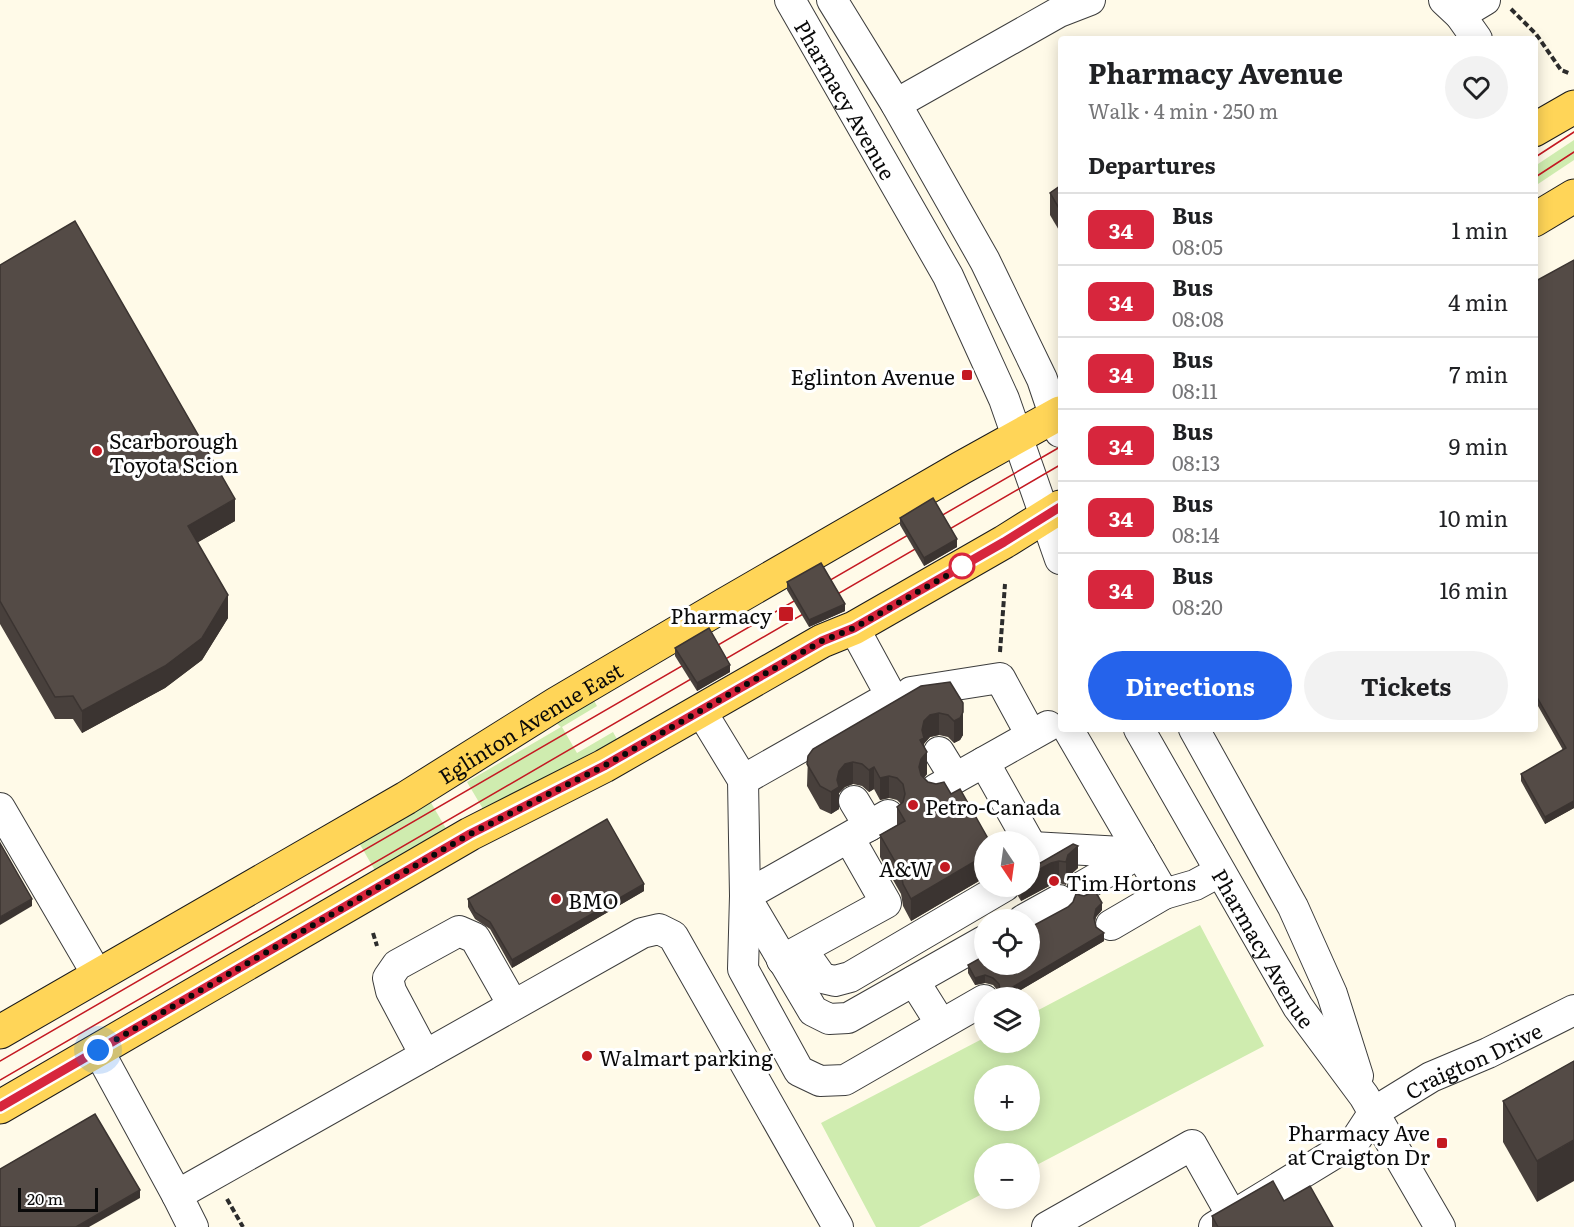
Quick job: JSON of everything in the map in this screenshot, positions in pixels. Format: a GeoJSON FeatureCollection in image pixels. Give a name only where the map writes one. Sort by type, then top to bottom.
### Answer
{"type":"FeatureCollection","features":[{"type":"Feature","properties":{"kind":"main road"},"geometry":{"type":"LineString","coordinates":[[1538,124],[1574,107]]}},
{"type":"Feature","properties":{"kind":"main road"},"geometry":{"type":"LineString","coordinates":[[1538,218],[1574,196]]}},
{"type":"Feature","properties":{"kind":"main road","name":"Eglinton Avenue East"},"geometry":{"type":"LineString","coordinates":[[0,1032],[406,798],[556,704],[735,599],[1017,436],[1058,420]]}},
{"type":"Feature","properties":{"kind":"main road"},"geometry":{"type":"LineString","coordinates":[[0,1107],[470,834],[604,766],[822,641],[854,628],[1053,512]]}},
{"type":"Feature","properties":{"kind":"street","name":"Pharmacy Avenue"},"geometry":{"type":"LineString","coordinates":[[790,0],[948,276],[1004,399],[1017,436],[1053,512],[1058,546]]}},
{"type":"Feature","properties":{"kind":"street","name":"Pharmacy Avenue"},"geometry":{"type":"LineString","coordinates":[[832,0],[896,104],[985,261],[1042,379],[1058,418]]}},
{"type":"Feature","properties":{"kind":"street"},"geometry":{"type":"LineString","coordinates":[[896,104],[1059,12],[1090,0]]}},
{"type":"Feature","properties":{"kind":"street"},"geometry":{"type":"LineString","coordinates":[[854,628],[903,701]]}},
{"type":"Feature","properties":{"kind":"street"},"geometry":{"type":"LineString","coordinates":[[743,780],[823,749],[903,701],[1000,678],[1031,735]]}},
{"type":"Feature","properties":{"kind":"street"},"geometry":{"type":"LineString","coordinates":[[700,711],[743,780],[745,896],[743,969],[799,1071],[820,1081],[845,1080],[974,1005]]}},
{"type":"Feature","properties":{"kind":"street"},"geometry":{"type":"LineString","coordinates":[[939,752],[945,783],[1058,720]]}},
{"type":"Feature","properties":{"kind":"street"},"geometry":{"type":"LineString","coordinates":[[1070,732],[1164,894]]}},
{"type":"Feature","properties":{"kind":"street","name":"Pharmacy Avenue"},"geometry":{"type":"LineString","coordinates":[[1141,732],[1298,1007],[1369,1104],[1440,1227]]}},
{"type":"Feature","properties":{"kind":"street","name":"Pharmacy Avenue"},"geometry":{"type":"LineString","coordinates":[[1196,732],[1293,907],[1332,994],[1369,1104]]}},
{"type":"Feature","properties":{"kind":"street"},"geometry":{"type":"LineString","coordinates":[[984,762],[1023,831]]}},
{"type":"Feature","properties":{"kind":"street"},"geometry":{"type":"LineString","coordinates":[[782,960],[886,903],[869,826],[854,801]]}},
{"type":"Feature","properties":{"kind":"street"},"geometry":{"type":"LineString","coordinates":[[0,808],[98,976]]}},
{"type":"Feature","properties":{"kind":"street"},"geometry":{"type":"LineString","coordinates":[[745,896],[869,826]]}},
{"type":"Feature","properties":{"kind":"street"},"geometry":{"type":"LineString","coordinates":[[1040,847],[1140,853]]}},
{"type":"Feature","properties":{"kind":"street"},"geometry":{"type":"LineString","coordinates":[[1040,866],[1071,848]]}},
{"type":"Feature","properties":{"kind":"street"},"geometry":{"type":"LineString","coordinates":[[1040,910],[1140,853]]}},
{"type":"Feature","properties":{"kind":"street"},"geometry":{"type":"LineString","coordinates":[[1111,926],[1164,894],[1195,885],[1219,872]]}},
{"type":"Feature","properties":{"kind":"street"},"geometry":{"type":"LineString","coordinates":[[745,896],[813,1011],[829,1019],[848,1018],[974,946]]}},
{"type":"Feature","properties":{"kind":"street"},"geometry":{"type":"LineString","coordinates":[[782,960],[810,961],[822,978],[835,981],[850,977],[986,897]]}},
{"type":"Feature","properties":{"kind":"street"},"geometry":{"type":"LineString","coordinates":[[177,1195],[642,933],[659,929],[673,936],[838,1227]]}},
{"type":"Feature","properties":{"kind":"street"},"geometry":{"type":"LineString","coordinates":[[425,1055],[391,991],[388,978],[397,965],[459,931],[475,938],[513,1005]]}},
{"type":"Feature","properties":{"kind":"street"},"geometry":{"type":"LineString","coordinates":[[803,994],[828,999],[848,995],[925,951],[974,945]]}},
{"type":"Feature","properties":{"kind":"street"},"geometry":{"type":"LineString","coordinates":[[914,981],[941,1024]]}},
{"type":"Feature","properties":{"kind":"street","name":"Craigton Drive"},"geometry":{"type":"LineString","coordinates":[[1369,1104],[1488,1053],[1574,1010]]}},
{"type":"Feature","properties":{"kind":"street"},"geometry":{"type":"LineString","coordinates":[[98,1050],[193,1227]]}},
{"type":"Feature","properties":{"kind":"street"},"geometry":{"type":"LineString","coordinates":[[1047,1227],[1192,1145],[1223,1221],[1355,1141],[1369,1104]]}},
{"type":"Feature","properties":{"kind":"path"},"geometry":{"type":"LineString","coordinates":[[1475,13],[1537,36]]}},
{"type":"Feature","properties":{"kind":"path"},"geometry":{"type":"LineString","coordinates":[[1538,37],[1561,70],[1571,74]]}},
{"type":"Feature","properties":{"kind":"path"},"geometry":{"type":"LineString","coordinates":[[1000,653],[1005,584]]}},
{"type":"Feature","properties":{"kind":"green space"},"geometry":{"type":"Polygon","coordinates":[[[1574,140],[1574,160],[1538,184],[1538,164],[1574,140]]]}},
{"type":"Feature","properties":{"kind":"green space"},"geometry":{"type":"Polygon","coordinates":[[[592,697],[597,706],[562,727],[577,753],[613,732],[618,741],[483,809],[467,782],[561,727],[556,723],[592,697]]]}},
{"type":"Feature","properties":{"kind":"green space"},"geometry":{"type":"Polygon","coordinates":[[[430,801],[448,832],[377,874],[358,841],[430,801]]]}},
{"type":"Feature","properties":{"kind":"green space"},"geometry":{"type":"Polygon","coordinates":[[[1200,925],[1264,1046],[1040,1163],[1040,1143],[974,1143],[974,1198],[919,1227],[876,1227],[821,1123],[974,1043],[974,1053],[1040,1053],[1040,1009],[1200,925]]]}},
{"type":"Feature","properties":{"kind":"building"},"geometry":{"type":"Polygon","coordinates":[[[1058,187],[1058,207],[1050,193],[1058,187]]]}},
{"type":"Feature","properties":{"kind":"building","name":"Scarborough Toyota Scion"},"geometry":{"type":"Polygon","coordinates":[[[75,221],[235,499],[188,526],[228,595],[202,638],[165,666],[82,711],[73,696],[55,697],[0,601],[0,265],[75,221]]]}},
{"type":"Feature","properties":{"kind":"building"},"geometry":{"type":"Polygon","coordinates":[[[1574,260],[1574,801],[1545,817],[1521,774],[1566,748],[1538,699],[1538,280],[1574,260]]]}},
{"type":"Feature","properties":{"kind":"building"},"geometry":{"type":"Polygon","coordinates":[[[933,498],[957,539],[924,558],[900,518],[933,498]]]}},
{"type":"Feature","properties":{"kind":"building"},"geometry":{"type":"Polygon","coordinates":[[[821,563],[845,604],[809,620],[787,582],[821,563]]]}},
{"type":"Feature","properties":{"kind":"building"},"geometry":{"type":"Polygon","coordinates":[[[709,628],[730,665],[697,683],[675,648],[709,628]]]}},
{"type":"Feature","properties":{"kind":"building"},"geometry":{"type":"Polygon","coordinates":[[[950,682],[963,703],[963,712],[960,718],[954,721],[948,715],[939,713],[930,715],[924,721],[922,730],[924,738],[920,740],[927,752],[921,759],[919,767],[921,775],[928,782],[936,784],[944,782],[951,794],[960,789],[984,831],[974,831],[974,862],[911,899],[903,884],[901,872],[880,835],[905,821],[897,807],[903,802],[905,794],[903,784],[897,778],[889,776],[880,778],[874,767],[869,770],[862,764],[853,762],[845,764],[839,771],[837,780],[839,787],[831,792],[820,786],[807,764],[808,756],[813,749],[921,686],[950,682]]]}},
{"type":"Feature","properties":{"kind":"building","name":"BMO"},"geometry":{"type":"Polygon","coordinates":[[[607,819],[644,884],[512,960],[490,922],[475,912],[468,899],[607,819]]]}},
{"type":"Feature","properties":{"kind":"building"},"geometry":{"type":"Polygon","coordinates":[[[0,843],[32,899],[0,917],[0,843]]]}},
{"type":"Feature","properties":{"kind":"building"},"geometry":{"type":"Polygon","coordinates":[[[1073,844],[1078,846],[1068,855],[1066,862],[1051,863],[1040,869],[1040,863],[1073,844]]]}},
{"type":"Feature","properties":{"kind":"building"},"geometry":{"type":"Polygon","coordinates":[[[1095,891],[1102,903],[1096,909],[1094,918],[1096,927],[1104,933],[1040,971],[1040,922],[1068,907],[1076,894],[1084,896],[1095,891]]]}},
{"type":"Feature","properties":{"kind":"building"},"geometry":{"type":"Polygon","coordinates":[[[974,962],[974,975],[985,975],[975,978],[968,965],[974,962]]]}},
{"type":"Feature","properties":{"kind":"building"},"geometry":{"type":"Polygon","coordinates":[[[985,975],[1033,975],[1013,987],[1000,987],[993,978],[985,975]]]}},
{"type":"Feature","properties":{"kind":"building"},"geometry":{"type":"Polygon","coordinates":[[[1574,1061],[1574,1140],[1537,1161],[1503,1101],[1574,1061]]]}},
{"type":"Feature","properties":{"kind":"building"},"geometry":{"type":"Polygon","coordinates":[[[95,1114],[140,1190],[76,1227],[0,1227],[0,1169],[95,1114]]]}},
{"type":"Feature","properties":{"kind":"building"},"geometry":{"type":"Polygon","coordinates":[[[1273,1181],[1284,1201],[1310,1186],[1333,1227],[1218,1227],[1212,1216],[1273,1181]]]}},
{"type":"Feature","properties":{"kind":"tram line"},"geometry":{"type":"LineString","coordinates":[[1538,155],[1574,132]]}},
{"type":"Feature","properties":{"kind":"tram line"},"geometry":{"type":"LineString","coordinates":[[1538,175],[1574,152]]}},
{"type":"Feature","properties":{"kind":"tram line"},"geometry":{"type":"LineString","coordinates":[[0,1061],[1058,448]]}},
{"type":"Feature","properties":{"kind":"tram line"},"geometry":{"type":"LineString","coordinates":[[0,1080],[1058,466]]}},
{"type":"Feature","properties":{"kind":"bus line","name":"34"},"geometry":{"type":"LineString","coordinates":[[0,1107],[470,834],[604,766],[822,641],[854,628],[1058,508]]}},
{"type":"Feature","properties":{"kind":"place","name":"Eglinton Avenue"},"geometry":{"type":"Point","coordinates":[967,375]}},
{"type":"Feature","properties":{"kind":"place","name":"Scarborough Toyota Scion"},"geometry":{"type":"Point","coordinates":[97,451]}},
{"type":"Feature","properties":{"kind":"place","name":"Pharmacy"},"geometry":{"type":"Point","coordinates":[786,614]}},
{"type":"Feature","properties":{"kind":"place","name":"Petro-Canada"},"geometry":{"type":"Point","coordinates":[913,805]}},
{"type":"Feature","properties":{"kind":"place","name":"A&W"},"geometry":{"type":"Point","coordinates":[945,867]}},
{"type":"Feature","properties":{"kind":"place","name":"Tim Hortons"},"geometry":{"type":"Point","coordinates":[1054,881]}},
{"type":"Feature","properties":{"kind":"place","name":"BMO"},"geometry":{"type":"Point","coordinates":[556,899]}},
{"type":"Feature","properties":{"kind":"place","name":"Walmart parking"},"geometry":{"type":"Point","coordinates":[587,1056]}},
{"type":"Feature","properties":{"kind":"place","name":"Pharmacy Ave at Craigton Dr"},"geometry":{"type":"Point","coordinates":[1442,1143]}},
{"type":"Feature","properties":{"kind":"route"},"geometry":{"type":"LineString","coordinates":[[98,1050],[470,834],[604,766],[822,641],[854,628],[967,564],[962,566]]}}]}
